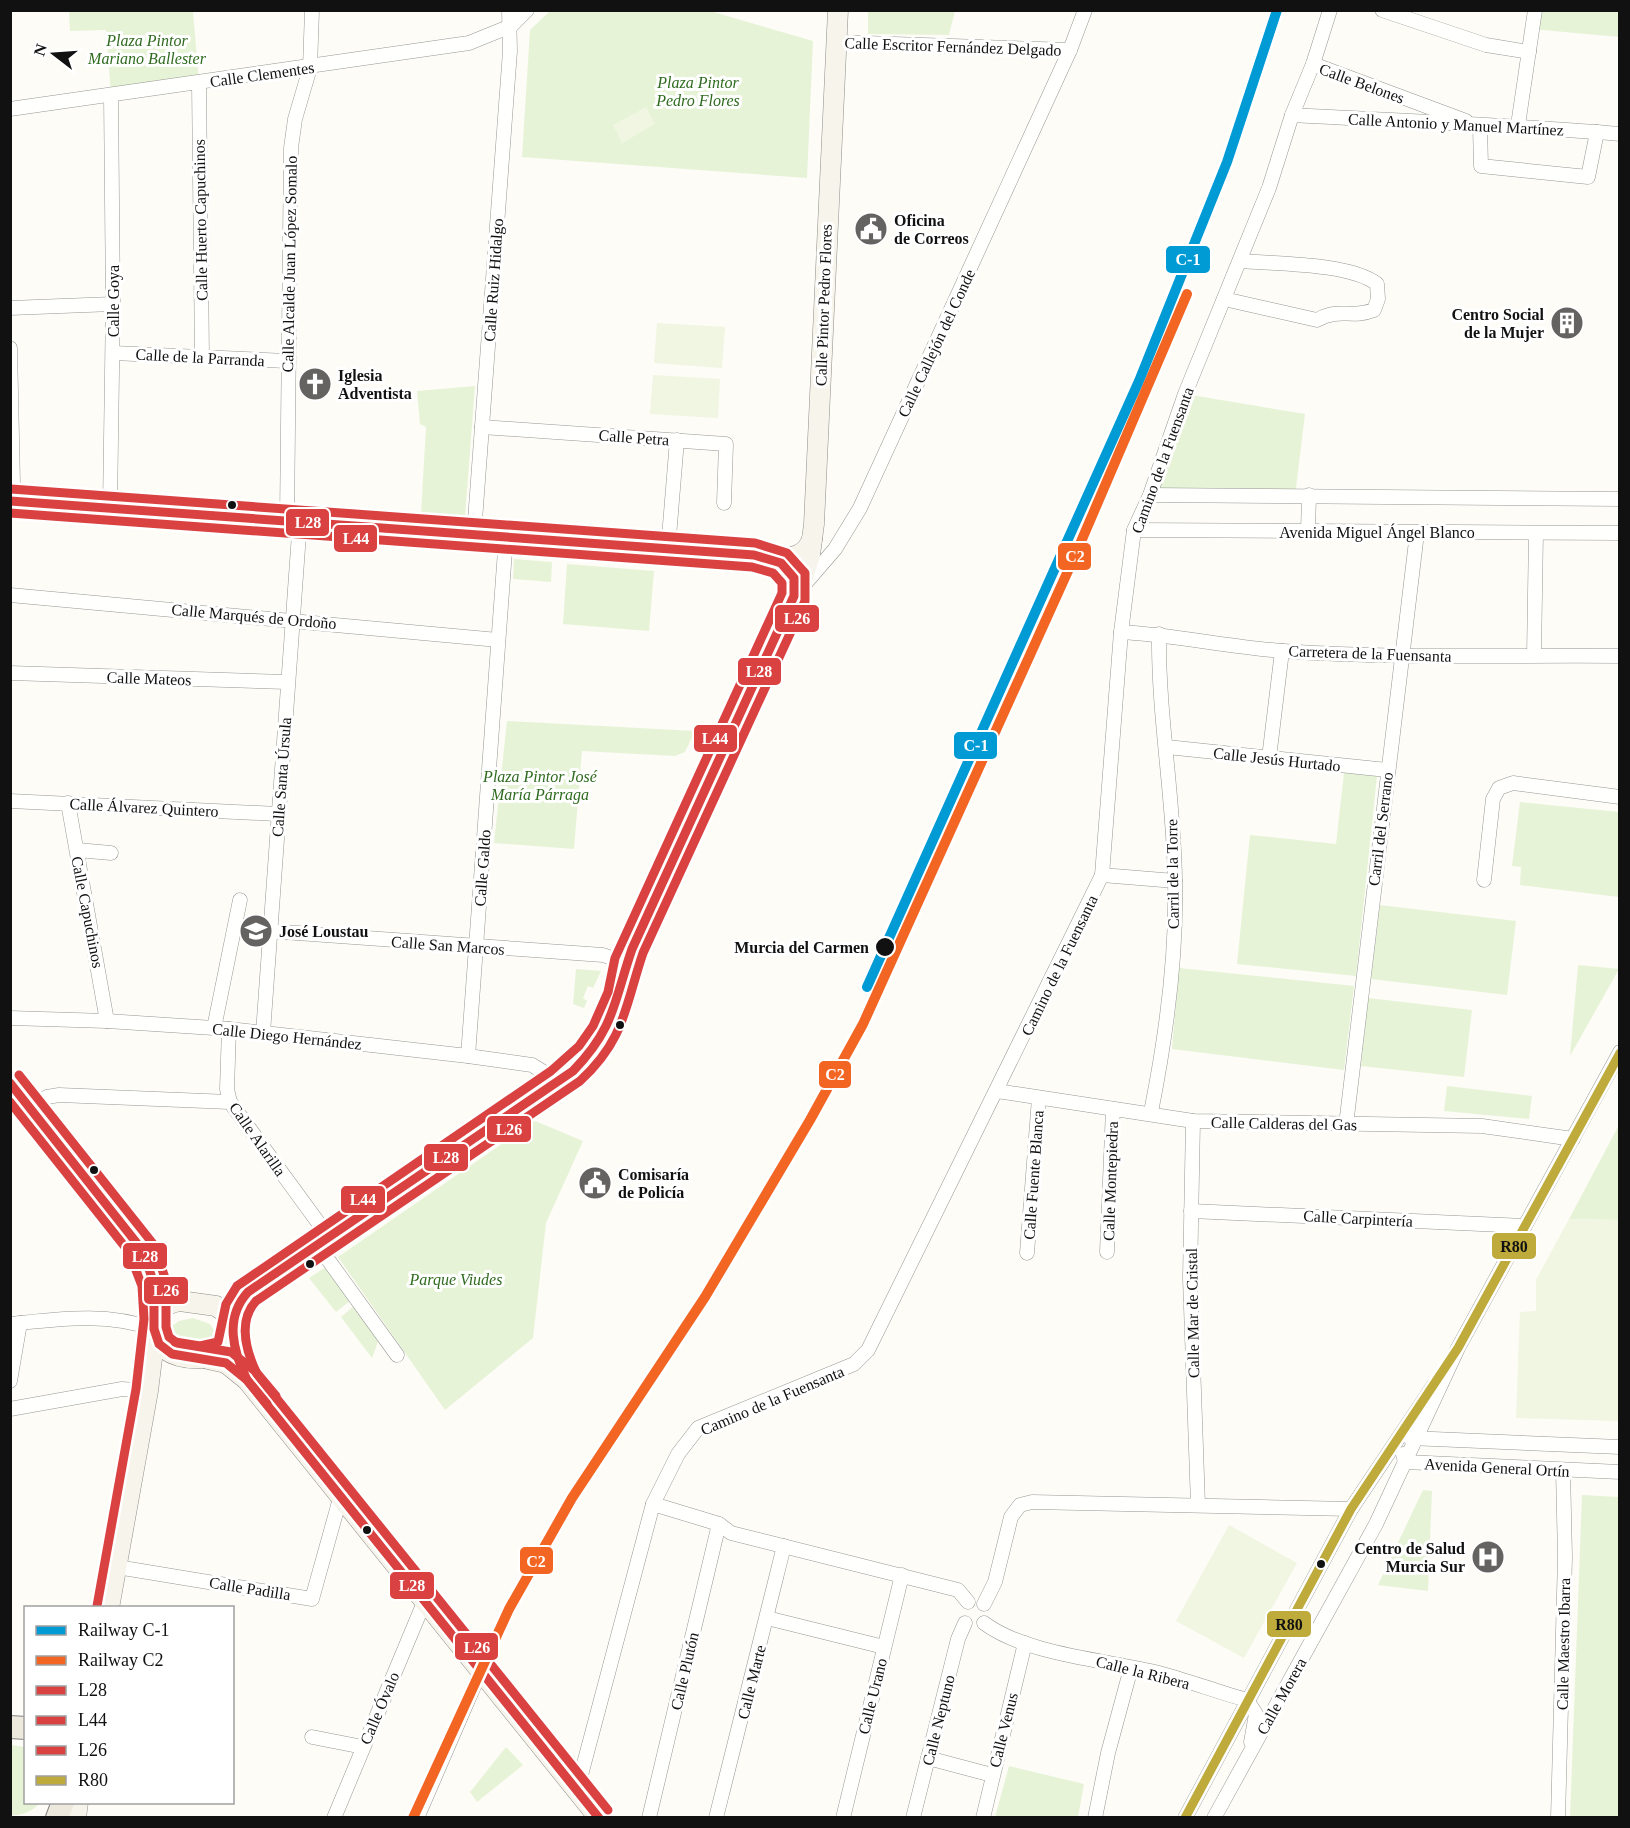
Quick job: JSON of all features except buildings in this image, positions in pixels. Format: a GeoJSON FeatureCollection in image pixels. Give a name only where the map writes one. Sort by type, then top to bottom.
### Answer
{"type":"FeatureCollection","features":[{"type":"Feature","properties":{"kind":"main road","name":"Calle Pintor Pedro Flores"},"geometry":{"type":"LineString","coordinates":[[233,1332],[237,1306],[245,1294],[583,1062],[600,1039],[619,998],[626,963],[807,567],[813,536],[838,10]]}},
{"type":"Feature","properties":{"kind":"main road"},"geometry":{"type":"LineString","coordinates":[[11,501],[786,558],[800,555],[809,548],[813,536]]}},
{"type":"Feature","properties":{"kind":"main road"},"geometry":{"type":"LineString","coordinates":[[760,556],[778,561],[789,569],[795,582],[794,596]]}},
{"type":"Feature","properties":{"kind":"main road"},"geometry":{"type":"LineString","coordinates":[[10,1082],[143,1251],[154,1284],[155,1328],[148,1390],[109,1606]]}},
{"type":"Feature","properties":{"kind":"main road"},"geometry":{"type":"LineString","coordinates":[[172,1354],[159,1344],[155,1328],[161,1310],[169,1303],[184,1301],[221,1308],[233,1332],[236,1355],[247,1380]]}},
{"type":"Feature","properties":{"kind":"main road"},"geometry":{"type":"LineString","coordinates":[[208,1359],[224,1354],[233,1332]]}},
{"type":"Feature","properties":{"kind":"main road"},"geometry":{"type":"LineString","coordinates":[[148,1390],[157,1366],[165,1356],[172,1354],[226,1363],[247,1380],[599,1818]]}},
{"type":"Feature","properties":{"kind":"main road"},"geometry":{"type":"LineString","coordinates":[[57,1818],[63,1804]]}},
{"type":"Feature","properties":{"kind":"street","name":"Calle Alcalde Juan López Somalo"},"geometry":{"type":"LineString","coordinates":[[293,520],[287,361],[291,148],[295,119],[310,68],[312,10]]}},
{"type":"Feature","properties":{"kind":"street","name":"Calle Ruiz Hidalgo"},"geometry":{"type":"LineString","coordinates":[[474,534],[511,26],[509,10]]}},
{"type":"Feature","properties":{"kind":"street"},"geometry":{"type":"LineString","coordinates":[[511,26],[527,10]]}},
{"type":"Feature","properties":{"kind":"street","name":"Calle Callejón del Conde"},"geometry":{"type":"LineString","coordinates":[[794,596],[827,559],[860,508],[1070,50],[1084,10]]}},
{"type":"Feature","properties":{"kind":"street","name":"Camino de la Fuensanta"},"geometry":{"type":"LineString","coordinates":[[577,1790],[653,1504],[678,1454],[698,1428],[854,1364],[868,1350],[1102,875],[1121,632],[1134,530],[1150,495],[1185,394],[1269,188],[1292,115],[1313,64],[1330,10]]}},
{"type":"Feature","properties":{"kind":"street"},"geometry":{"type":"LineString","coordinates":[[1382,10],[1486,45],[1529,52]]}},
{"type":"Feature","properties":{"kind":"street"},"geometry":{"type":"LineString","coordinates":[[1518,125],[1535,10]]}},
{"type":"Feature","properties":{"kind":"street","name":"Calle Clementes"},"geometry":{"type":"LineString","coordinates":[[10,109],[310,68],[470,43],[511,26]]}},
{"type":"Feature","properties":{"kind":"street","name":"Calle Escritor Fernández Delgado"},"geometry":{"type":"LineString","coordinates":[[836,42],[1070,50]]}},
{"type":"Feature","properties":{"kind":"street","name":"Calle Belones"},"geometry":{"type":"LineString","coordinates":[[1313,64],[1480,126]]}},
{"type":"Feature","properties":{"kind":"street","name":"Calle Huerto Capuchinos"},"geometry":{"type":"LineString","coordinates":[[199,83],[202,358]]}},
{"type":"Feature","properties":{"kind":"street","name":"Calle Goya"},"geometry":{"type":"LineString","coordinates":[[110,508],[113,353],[111,95]]}},
{"type":"Feature","properties":{"kind":"street","name":"Calle Antonio y Manuel Martínez"},"geometry":{"type":"LineString","coordinates":[[1292,115],[1480,126],[1518,125],[1620,134]]}},
{"type":"Feature","properties":{"kind":"street"},"geometry":{"type":"LineString","coordinates":[[1480,126],[1481,166],[1588,177],[1598,132]]}},
{"type":"Feature","properties":{"kind":"street"},"geometry":{"type":"LineString","coordinates":[[1224,299],[1317,320],[1330,313],[1364,314],[1374,310],[1378,299],[1377,284],[1359,274],[1318,267],[1241,261]]}},
{"type":"Feature","properties":{"kind":"street"},"geometry":{"type":"LineString","coordinates":[[10,308],[113,304]]}},
{"type":"Feature","properties":{"kind":"street"},"geometry":{"type":"LineString","coordinates":[[10,348],[13,484],[11,501]]}},
{"type":"Feature","properties":{"kind":"street","name":"Calle de la Parranda"},"geometry":{"type":"LineString","coordinates":[[113,353],[287,361]]}},
{"type":"Feature","properties":{"kind":"street","name":"Calle Petra"},"geometry":{"type":"LineString","coordinates":[[482,427],[726,444],[723,503]]}},
{"type":"Feature","properties":{"kind":"street"},"geometry":{"type":"LineString","coordinates":[[668,549],[676,440]]}},
{"type":"Feature","properties":{"kind":"street"},"geometry":{"type":"LineString","coordinates":[[1150,495],[1620,499]]}},
{"type":"Feature","properties":{"kind":"street"},"geometry":{"type":"LineString","coordinates":[[1308,532],[1309,495]]}},
{"type":"Feature","properties":{"kind":"street","name":"Calle Santa Úrsula"},"geometry":{"type":"LineString","coordinates":[[262,1033],[291,619],[293,520]]}},
{"type":"Feature","properties":{"kind":"street","name":"Avenida Miguel Ángel Blanco"},"geometry":{"type":"LineString","coordinates":[[1134,530],[1620,533]]}},
{"type":"Feature","properties":{"kind":"street","name":"Carril del Serrano"},"geometry":{"type":"LineString","coordinates":[[1346,1125],[1400,657],[1417,532]]}},
{"type":"Feature","properties":{"kind":"street"},"geometry":{"type":"LineString","coordinates":[[1534,655],[1536,533]]}},
{"type":"Feature","properties":{"kind":"street"},"geometry":{"type":"LineString","coordinates":[[813,536],[827,559]]}},
{"type":"Feature","properties":{"kind":"street","name":"Calle Galdo"},"geometry":{"type":"LineString","coordinates":[[468,1056],[506,537]]}},
{"type":"Feature","properties":{"kind":"street","name":"Calle Marqués de Ordoño"},"geometry":{"type":"LineString","coordinates":[[10,595],[291,619],[498,640]]}},
{"type":"Feature","properties":{"kind":"street","name":"Carretera de la Fuensanta"},"geometry":{"type":"LineString","coordinates":[[1121,632],[1159,634],[1282,651],[1400,657],[1620,656]]}},
{"type":"Feature","properties":{"kind":"street","name":"Carril de la Torre"},"geometry":{"type":"LineString","coordinates":[[1151,1112],[1161,1060],[1175,881],[1167,747],[1158,674],[1159,634]]}},
{"type":"Feature","properties":{"kind":"street"},"geometry":{"type":"LineString","coordinates":[[1273,759],[1282,651]]}},
{"type":"Feature","properties":{"kind":"street","name":"Calle Mateos"},"geometry":{"type":"LineString","coordinates":[[10,673],[287,682]]}},
{"type":"Feature","properties":{"kind":"street","name":"Calle Jesús Hurtado"},"geometry":{"type":"LineString","coordinates":[[1167,747],[1387,770]]}},
{"type":"Feature","properties":{"kind":"street"},"geometry":{"type":"LineString","coordinates":[[1484,880],[1493,799],[1499,788],[1513,783],[1620,797]]}},
{"type":"Feature","properties":{"kind":"street","name":"Calle Álvarez Quintero"},"geometry":{"type":"LineString","coordinates":[[10,801],[278,814]]}},
{"type":"Feature","properties":{"kind":"street","name":"Calle Capuchinos"},"geometry":{"type":"LineString","coordinates":[[68,803],[107,1021]]}},
{"type":"Feature","properties":{"kind":"street"},"geometry":{"type":"LineString","coordinates":[[77,850],[111,853]]}},
{"type":"Feature","properties":{"kind":"street"},"geometry":{"type":"LineString","coordinates":[[1102,875],[1175,881]]}},
{"type":"Feature","properties":{"kind":"street"},"geometry":{"type":"LineString","coordinates":[[214,1028],[240,900]]}},
{"type":"Feature","properties":{"kind":"street","name":"Calle San Marcos"},"geometry":{"type":"LineString","coordinates":[[269,931],[477,948],[603,955],[626,963]]}},
{"type":"Feature","properties":{"kind":"street","name":"Calle Diego Hernández"},"geometry":{"type":"LineString","coordinates":[[10,1018],[107,1021],[229,1029],[468,1056],[532,1065],[558,1081]]}},
{"type":"Feature","properties":{"kind":"street","name":"Calle Alarilla"},"geometry":{"type":"LineString","coordinates":[[229,1029],[227,1089],[230,1102],[397,1355]]}},
{"type":"Feature","properties":{"kind":"street","name":"Calle Morera"},"geometry":{"type":"LineString","coordinates":[[1214,1818],[1376,1524],[1458,1348],[1620,1052]]}},
{"type":"Feature","properties":{"kind":"street","name":"Calle Calderas del Gas"},"geometry":{"type":"LineString","coordinates":[[997,1091],[1113,1109],[1151,1112],[1193,1121],[1482,1126],[1573,1139]]}},
{"type":"Feature","properties":{"kind":"street"},"geometry":{"type":"LineString","coordinates":[[32,1108],[47,1097],[59,1095],[230,1102]]}},
{"type":"Feature","properties":{"kind":"street","name":"Calle Fuente Blanca"},"geometry":{"type":"LineString","coordinates":[[1027,1253],[1039,1098]]}},
{"type":"Feature","properties":{"kind":"street","name":"Calle Montepiedra"},"geometry":{"type":"LineString","coordinates":[[1107,1252],[1113,1109]]}},
{"type":"Feature","properties":{"kind":"street","name":"Calle Mar de Cristal"},"geometry":{"type":"LineString","coordinates":[[1193,1121],[1190,1278],[1198,1505]]}},
{"type":"Feature","properties":{"kind":"street","name":"Calle Carpintería"},"geometry":{"type":"LineString","coordinates":[[1191,1211],[1525,1226]]}},
{"type":"Feature","properties":{"kind":"street"},"geometry":{"type":"LineString","coordinates":[[10,1381],[16,1324],[94,1317],[123,1319],[155,1328]]}},
{"type":"Feature","properties":{"kind":"street","name":"Calle Morera"},"geometry":{"type":"LineString","coordinates":[[1185,1818],[1351,1509],[1458,1348]]}},
{"type":"Feature","properties":{"kind":"street"},"geometry":{"type":"LineString","coordinates":[[10,1408],[122,1389],[148,1390]]}},
{"type":"Feature","properties":{"kind":"street","name":"Avenida General Ortín"},"geometry":{"type":"LineString","coordinates":[[1620,1447],[1417,1437],[1398,1439],[1405,1462],[1620,1472]]}},
{"type":"Feature","properties":{"kind":"street","name":"Calle Maestro Ibarra"},"geometry":{"type":"LineString","coordinates":[[1558,1818],[1565,1557],[1563,1470]]}},
{"type":"Feature","properties":{"kind":"street","name":"Calle Padilla"},"geometry":{"type":"LineString","coordinates":[[117,1567],[312,1599],[340,1495]]}},
{"type":"Feature","properties":{"kind":"street"},"geometry":{"type":"LineString","coordinates":[[984,1604],[995,1582],[1011,1517],[1020,1505],[1032,1502],[1351,1509]]}},
{"type":"Feature","properties":{"kind":"street"},"geometry":{"type":"LineString","coordinates":[[653,1504],[719,1524],[731,1533],[958,1590],[968,1602]]}},
{"type":"Feature","properties":{"kind":"street","name":"Calle Plutón"},"geometry":{"type":"LineString","coordinates":[[649,1818],[719,1524]]}},
{"type":"Feature","properties":{"kind":"street","name":"Calle Marte"},"geometry":{"type":"LineString","coordinates":[[716,1818],[784,1546]]}},
{"type":"Feature","properties":{"kind":"street","name":"Calle Urano"},"geometry":{"type":"LineString","coordinates":[[843,1818],[902,1575]]}},
{"type":"Feature","properties":{"kind":"street","name":"Calle Óvalo"},"geometry":{"type":"LineString","coordinates":[[334,1818],[426,1600]]}},
{"type":"Feature","properties":{"kind":"street"},"geometry":{"type":"LineString","coordinates":[[979,1601],[984,1604],[988,1615],[984,1623],[976,1627],[965,1623],[961,1611],[968,1602],[979,1601]]}},
{"type":"Feature","properties":{"kind":"street"},"geometry":{"type":"LineString","coordinates":[[767,1618],[884,1647]]}},
{"type":"Feature","properties":{"kind":"street","name":"Calle Neptuno"},"geometry":{"type":"LineString","coordinates":[[913,1818],[958,1639],[965,1623]]}},
{"type":"Feature","properties":{"kind":"street","name":"Calle la Ribera"},"geometry":{"type":"LineString","coordinates":[[984,1623],[1001,1635],[1025,1643],[1131,1668],[1247,1700]]}},
{"type":"Feature","properties":{"kind":"street","name":"Calle Venus"},"geometry":{"type":"LineString","coordinates":[[982,1818],[1025,1643]]}},
{"type":"Feature","properties":{"kind":"street"},"geometry":{"type":"LineString","coordinates":[[1095,1818],[1108,1753],[1131,1668]]}},
{"type":"Feature","properties":{"kind":"street"},"geometry":{"type":"LineString","coordinates":[[417,1818],[481,1670]]}},
{"type":"Feature","properties":{"kind":"street"},"geometry":{"type":"LineString","coordinates":[[1247,1700],[1256,1714],[1247,1757]]}},
{"type":"Feature","properties":{"kind":"street"},"geometry":{"type":"LineString","coordinates":[[312,1737],[363,1747]]}},
{"type":"Feature","properties":{"kind":"street"},"geometry":{"type":"LineString","coordinates":[[928,1758],[992,1775]]}},
{"type":"Feature","properties":{"kind":"green space"},"geometry":{"type":"Polygon","coordinates":[[[868,10],[955,11],[949,35],[868,34],[868,10]]]}},
{"type":"Feature","properties":{"kind":"green space","name":"Plaza Pintor Mariano Ballester"},"geometry":{"type":"Polygon","coordinates":[[[69,11],[193,11],[199,83],[111,95],[106,30],[70,31],[69,11]]]}},
{"type":"Feature","properties":{"kind":"green space","name":"Plaza Pintor Pedro Flores"},"geometry":{"type":"Polygon","coordinates":[[[550,11],[710,11],[813,41],[807,178],[522,157],[530,30],[550,11]]]}},
{"type":"Feature","properties":{"kind":"green space"},"geometry":{"type":"Polygon","coordinates":[[[1535,11],[1619,11],[1619,37],[1532,29],[1535,11]]]}},
{"type":"Feature","properties":{"kind":"green space"},"geometry":{"type":"Polygon","coordinates":[[[646,107],[655,124],[622,143],[613,125],[646,107]]]}},
{"type":"Feature","properties":{"kind":"green space"},"geometry":{"type":"Polygon","coordinates":[[[657,323],[725,327],[722,368],[654,363],[657,323]]]}},
{"type":"Feature","properties":{"kind":"green space"},"geometry":{"type":"Polygon","coordinates":[[[653,375],[720,379],[718,418],[650,414],[653,375]]]}},
{"type":"Feature","properties":{"kind":"green space"},"geometry":{"type":"Polygon","coordinates":[[[475,386],[465,517],[421,514],[426,427],[420,424],[417,391],[475,386]]]}},
{"type":"Feature","properties":{"kind":"green space"},"geometry":{"type":"Polygon","coordinates":[[[1185,394],[1305,414],[1295,496],[1150,495],[1185,394]]]}},
{"type":"Feature","properties":{"kind":"green space"},"geometry":{"type":"Polygon","coordinates":[[[514,559],[552,562],[551,582],[513,579],[514,559]]]}},
{"type":"Feature","properties":{"kind":"green space"},"geometry":{"type":"Polygon","coordinates":[[[567,564],[654,571],[649,631],[563,624],[567,564]]]}},
{"type":"Feature","properties":{"kind":"green space","name":"Plaza Pintor José María Párraga"},"geometry":{"type":"Polygon","coordinates":[[[507,721],[695,731],[685,752],[675,756],[582,751],[574,849],[494,843],[507,721]]]}},
{"type":"Feature","properties":{"kind":"green space"},"geometry":{"type":"Polygon","coordinates":[[[1344,773],[1377,776],[1356,976],[1237,964],[1250,835],[1336,844],[1344,773]]]}},
{"type":"Feature","properties":{"kind":"green space"},"geometry":{"type":"Polygon","coordinates":[[[1520,802],[1619,812],[1619,897],[1520,885],[1521,867],[1512,866],[1520,802]]]}},
{"type":"Feature","properties":{"kind":"green space"},"geometry":{"type":"Polygon","coordinates":[[[1380,905],[1516,921],[1507,995],[1371,979],[1380,905]]]}},
{"type":"Feature","properties":{"kind":"green space"},"geometry":{"type":"Polygon","coordinates":[[[1578,966],[1619,969],[1570,1056],[1578,966]]]}},
{"type":"Feature","properties":{"kind":"green space"},"geometry":{"type":"Polygon","coordinates":[[[1179,968],[1354,986],[1344,1070],[1172,1049],[1179,968]]]}},
{"type":"Feature","properties":{"kind":"green space"},"geometry":{"type":"Polygon","coordinates":[[[576,969],[601,971],[593,988],[588,986],[583,998],[587,1001],[584,1008],[573,1004],[576,969]]]}},
{"type":"Feature","properties":{"kind":"green space"},"geometry":{"type":"Polygon","coordinates":[[[1368,998],[1472,1010],[1464,1077],[1361,1066],[1368,998]]]}},
{"type":"Feature","properties":{"kind":"green space"},"geometry":{"type":"Polygon","coordinates":[[[1447,1086],[1532,1096],[1529,1119],[1444,1111],[1447,1086]]]}},
{"type":"Feature","properties":{"kind":"green space","name":"Parque Viudes"},"geometry":{"type":"Polygon","coordinates":[[[535,1121],[583,1141],[546,1223],[533,1338],[445,1410],[338,1257],[535,1121]]]}},
{"type":"Feature","properties":{"kind":"green space"},"geometry":{"type":"Polygon","coordinates":[[[1619,1125],[1619,1220],[1569,1219],[1619,1125]]]}},
{"type":"Feature","properties":{"kind":"green space"},"geometry":{"type":"Polygon","coordinates":[[[1569,1219],[1619,1220],[1619,1421],[1516,1418],[1520,1312],[1536,1311],[1536,1280],[1569,1219]]]}},
{"type":"Feature","properties":{"kind":"green space"},"geometry":{"type":"Polygon","coordinates":[[[326,1267],[350,1301],[336,1312],[309,1278],[326,1267]]]}},
{"type":"Feature","properties":{"kind":"green space"},"geometry":{"type":"Polygon","coordinates":[[[354,1306],[378,1342],[372,1358],[341,1317],[354,1306]]]}},
{"type":"Feature","properties":{"kind":"green space"},"geometry":{"type":"Polygon","coordinates":[[[193,1318],[210,1324],[216,1334],[205,1340],[193,1341],[181,1338],[172,1330],[172,1326],[179,1321],[193,1318]]]}},
{"type":"Feature","properties":{"kind":"green space"},"geometry":{"type":"Polygon","coordinates":[[[1423,1490],[1432,1491],[1428,1591],[1378,1585],[1423,1490]]]}},
{"type":"Feature","properties":{"kind":"green space"},"geometry":{"type":"Polygon","coordinates":[[[1582,1495],[1619,1497],[1619,1817],[1570,1817],[1582,1495]]]}},
{"type":"Feature","properties":{"kind":"green space"},"geometry":{"type":"Polygon","coordinates":[[[1229,1525],[1297,1563],[1244,1658],[1176,1621],[1229,1525]]]}},
{"type":"Feature","properties":{"kind":"green space"},"geometry":{"type":"Polygon","coordinates":[[[11,1745],[24,1747],[24,1804],[39,1804],[27,1812],[11,1815],[11,1745]]]}},
{"type":"Feature","properties":{"kind":"green space"},"geometry":{"type":"Polygon","coordinates":[[[506,1747],[523,1765],[477,1802],[470,1792],[506,1747]]]}},
{"type":"Feature","properties":{"kind":"green space"},"geometry":{"type":"Polygon","coordinates":[[[1009,1766],[1084,1784],[1078,1817],[995,1817],[1009,1766]]]}},
{"type":"Feature","properties":{"kind":"rail line","name":"C-1"},"geometry":{"type":"LineString","coordinates":[[867,987],[1139,381],[1227,162],[1277,10]]}},
{"type":"Feature","properties":{"kind":"rail line","name":"C2"},"geometry":{"type":"LineString","coordinates":[[413,1818],[509,1609],[572,1498],[705,1297],[810,1120],[863,1024],[1077,551],[1187,294]]}},
{"type":"Feature","properties":{"kind":"transit line","name":"L26"},"geometry":{"type":"LineString","coordinates":[[11,489],[755,543],[787,553],[805,573],[805,601],[643,953],[622,1022],[595,1066],[580,1081],[256,1301],[250,1309],[245,1327],[247,1346],[257,1374],[608,1810]]}},
{"type":"Feature","properties":{"kind":"transit line","name":"L28"},"geometry":{"type":"LineString","coordinates":[[10,501],[754,555],[781,563],[794,578],[794,596],[632,949],[612,1013],[587,1056],[573,1071],[248,1292],[240,1302],[233,1324],[235,1346],[247,1380],[599,1818]]}},
{"type":"Feature","properties":{"kind":"transit line","name":"L44"},"geometry":{"type":"LineString","coordinates":[[10,513],[752,567],[773,573],[782,583],[782,593],[615,958],[608,992],[593,1026],[579,1046],[551,1071],[237,1286],[226,1304],[218,1342],[200,1346],[175,1342]]}},
{"type":"Feature","properties":{"kind":"transit line","name":"R80"},"geometry":{"type":"LineString","coordinates":[[1185,1818],[1351,1509],[1458,1348],[1620,1053]]}},
{"type":"Feature","properties":{"kind":"transit line","name":"L26"},"geometry":{"type":"LineString","coordinates":[[19,1075],[154,1245],[166,1281],[166,1327],[169,1337],[177,1343],[231,1352],[255,1371],[276,1396]]}},
{"type":"Feature","properties":{"kind":"transit line","name":"L28"},"geometry":{"type":"LineString","coordinates":[[10,1083],[143,1251],[154,1284],[154,1329],[159,1344],[172,1354],[226,1363],[247,1380],[267,1404]]}},
{"type":"Feature","properties":{"kind":"transit line","name":"L44"},"geometry":{"type":"LineString","coordinates":[[10,1102],[129,1252],[142,1286],[144,1319],[136,1389],[97,1606]]}},
{"type":"Feature","properties":{"kind":"place","name":"Oficina de Correos"},"geometry":{"type":"Point","coordinates":[871,229]}},
{"type":"Feature","properties":{"kind":"place","name":"Centro Social de la Mujer"},"geometry":{"type":"Point","coordinates":[1567,323]}},
{"type":"Feature","properties":{"kind":"place","name":"Iglesia Adventista"},"geometry":{"type":"Point","coordinates":[315,384]}},
{"type":"Feature","properties":{"kind":"place","name":"José Loustau"},"geometry":{"type":"Point","coordinates":[256,931]}},
{"type":"Feature","properties":{"kind":"place","name":"Murcia del Carmen"},"geometry":{"type":"Point","coordinates":[885,947]}},
{"type":"Feature","properties":{"kind":"place","name":"Comisaría de Policía"},"geometry":{"type":"Point","coordinates":[595,1183]}},
{"type":"Feature","properties":{"kind":"place","name":"Centro de Salud Murcia Sur"},"geometry":{"type":"Point","coordinates":[1488,1557]}}]}
